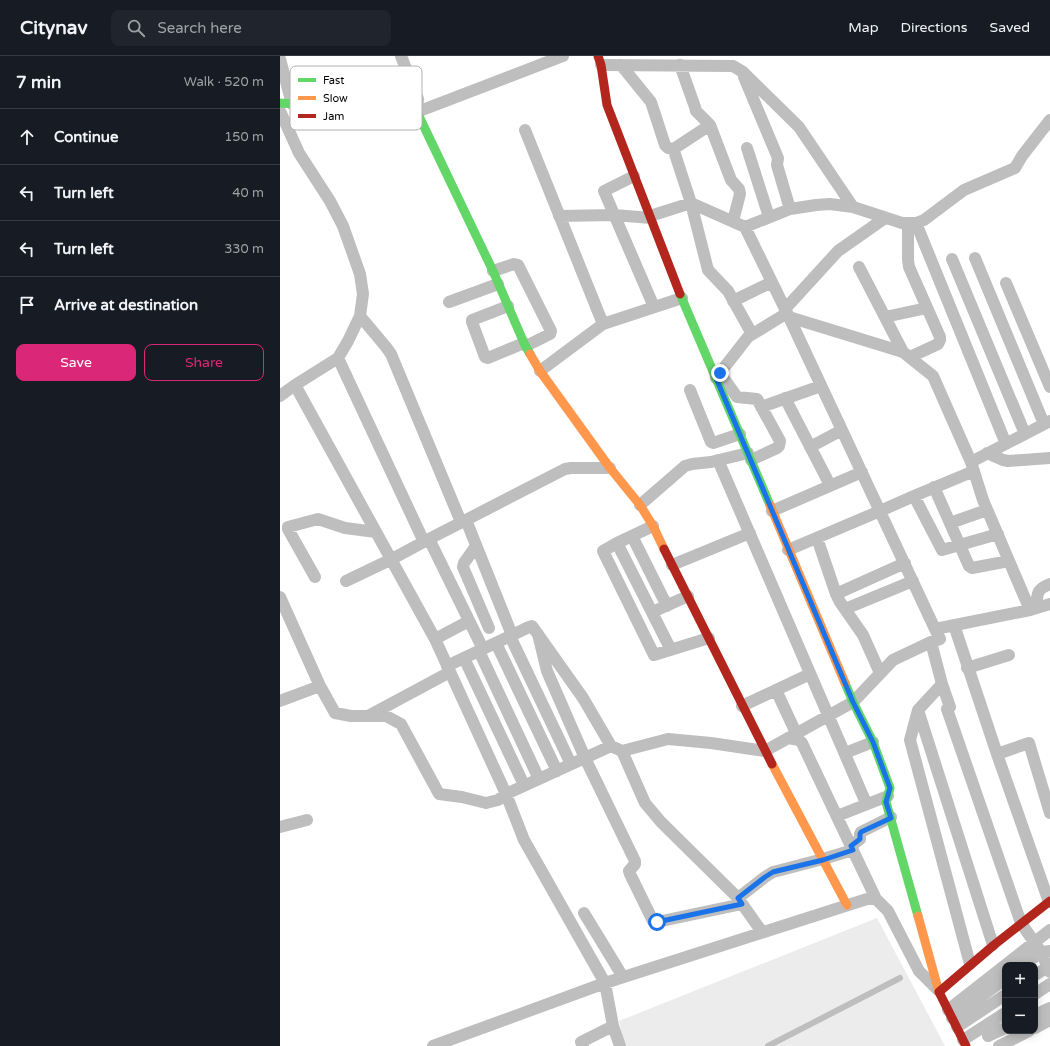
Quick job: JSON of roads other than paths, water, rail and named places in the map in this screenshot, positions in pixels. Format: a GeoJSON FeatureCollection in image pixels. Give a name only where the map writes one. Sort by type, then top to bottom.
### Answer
{"type":"FeatureCollection","features":[{"type":"Feature","properties":{"kind":"street"},"geometry":{"type":"LineString","coordinates":[[401,56],[405,66]]}},
{"type":"Feature","properties":{"kind":"street"},"geometry":{"type":"LineString","coordinates":[[422,110],[563,56]]}},
{"type":"Feature","properties":{"kind":"street"},"geometry":{"type":"LineString","coordinates":[[280,59],[286,103]]}},
{"type":"Feature","properties":{"kind":"street"},"geometry":{"type":"LineString","coordinates":[[853,207],[799,127],[742,72],[731,65],[621,65],[599,61],[607,104],[682,298],[718,376],[749,457],[853,702],[873,742],[890,788],[886,802],[939,992],[965,1043],[1002,1015]]}},
{"type":"Feature","properties":{"kind":"street"},"geometry":{"type":"LineString","coordinates":[[621,65],[651,102],[665,146],[674,149],[710,125]]}},
{"type":"Feature","properties":{"kind":"street"},"geometry":{"type":"LineString","coordinates":[[680,65],[696,111],[710,125],[731,180],[740,191],[732,221]]}},
{"type":"Feature","properties":{"kind":"street"},"geometry":{"type":"LineString","coordinates":[[742,72],[778,158],[777,165],[790,209]]}},
{"type":"Feature","properties":{"kind":"street"},"geometry":{"type":"LineString","coordinates":[[280,111],[299,153],[330,201],[343,226],[360,274],[363,294],[360,316],[338,358],[280,396]]}},
{"type":"Feature","properties":{"kind":"street"},"geometry":{"type":"LineString","coordinates":[[745,227],[790,209],[830,204],[853,207],[902,223],[912,223],[924,220],[964,190],[1015,168],[1022,156],[1050,120]]}},
{"type":"Feature","properties":{"kind":"street"},"geometry":{"type":"LineString","coordinates":[[422,122],[493,271],[525,344],[540,371],[610,468],[640,506],[653,526],[765,751],[847,905]]}},
{"type":"Feature","properties":{"kind":"street"},"geometry":{"type":"LineString","coordinates":[[525,130],[602,324]]}},
{"type":"Feature","properties":{"kind":"street"},"geometry":{"type":"LineString","coordinates":[[747,148],[769,217]]}},
{"type":"Feature","properties":{"kind":"street"},"geometry":{"type":"LineString","coordinates":[[674,149],[691,203],[708,270],[726,288],[752,334]]}},
{"type":"Feature","properties":{"kind":"street"},"geometry":{"type":"LineString","coordinates":[[634,176],[604,191],[654,307]]}},
{"type":"Feature","properties":{"kind":"street"},"geometry":{"type":"LineString","coordinates":[[280,598],[320,686],[335,713],[351,716],[386,716],[400,724],[439,794],[486,803],[498,800],[506,794],[585,758],[617,749],[668,739],[711,742],[765,751],[853,702],[893,660],[940,639],[745,227],[691,203],[650,217],[614,215],[559,216]]}},
{"type":"Feature","properties":{"kind":"street"},"geometry":{"type":"LineString","coordinates":[[718,376],[752,334],[787,313],[838,251],[885,218]]}},
{"type":"Feature","properties":{"kind":"street"},"geometry":{"type":"LineString","coordinates":[[906,355],[938,344],[940,340],[909,267],[908,260],[912,223]]}},
{"type":"Feature","properties":{"kind":"street"},"geometry":{"type":"LineString","coordinates":[[912,223],[1006,444]]}},
{"type":"Feature","properties":{"kind":"street"},"geometry":{"type":"LineString","coordinates":[[788,550],[934,487],[972,466],[987,454],[1047,423],[975,258]]}},
{"type":"Feature","properties":{"kind":"street"},"geometry":{"type":"LineString","coordinates":[[952,259],[1025,434]]}},
{"type":"Feature","properties":{"kind":"street"},"geometry":{"type":"LineString","coordinates":[[493,271],[514,264],[518,265],[551,331],[550,334],[525,344],[488,358],[485,357],[472,320],[508,306]]}},
{"type":"Feature","properties":{"kind":"street"},"geometry":{"type":"LineString","coordinates":[[859,267],[906,355]]}},
{"type":"Feature","properties":{"kind":"street"},"geometry":{"type":"LineString","coordinates":[[733,301],[772,282]]}},
{"type":"Feature","properties":{"kind":"street"},"geometry":{"type":"LineString","coordinates":[[1006,283],[1050,387]]}},
{"type":"Feature","properties":{"kind":"street"},"geometry":{"type":"LineString","coordinates":[[448,302],[498,284]]}},
{"type":"Feature","properties":{"kind":"street"},"geometry":{"type":"LineString","coordinates":[[540,371],[602,324],[682,298]]}},
{"type":"Feature","properties":{"kind":"street"},"geometry":{"type":"LineString","coordinates":[[885,317],[927,308]]}},
{"type":"Feature","properties":{"kind":"street"},"geometry":{"type":"LineString","coordinates":[[787,313],[906,355],[933,376],[972,466],[987,510],[1009,561],[1033,609]]}},
{"type":"Feature","properties":{"kind":"street"},"geometry":{"type":"LineString","coordinates":[[360,316],[391,354],[463,521],[476,546],[511,635],[571,764]]}},
{"type":"Feature","properties":{"kind":"street"},"geometry":{"type":"LineString","coordinates":[[338,358],[426,540],[469,621],[539,779]]}},
{"type":"Feature","properties":{"kind":"street"},"geometry":{"type":"LineString","coordinates":[[640,506],[685,466],[718,460],[749,457],[778,448],[780,441],[756,398],[738,398],[718,376]]}},
{"type":"Feature","properties":{"kind":"street"},"geometry":{"type":"LineString","coordinates":[[295,385],[435,639],[506,794],[524,840],[605,983],[613,1026],[620,1046]]}},
{"type":"Feature","properties":{"kind":"street"},"geometry":{"type":"LineString","coordinates":[[761,407],[821,386]]}},
{"type":"Feature","properties":{"kind":"street"},"geometry":{"type":"LineString","coordinates":[[690,390],[711,442],[713,443],[740,434]]}},
{"type":"Feature","properties":{"kind":"street"},"geometry":{"type":"LineString","coordinates":[[785,398],[830,485]]}},
{"type":"Feature","properties":{"kind":"street"},"geometry":{"type":"LineString","coordinates":[[810,447],[842,430]]}},
{"type":"Feature","properties":{"kind":"street"},"geometry":{"type":"LineString","coordinates":[[987,454],[1008,462],[1050,458]]}},
{"type":"Feature","properties":{"kind":"street"},"geometry":{"type":"LineString","coordinates":[[718,460],[866,803]]}},
{"type":"Feature","properties":{"kind":"street"},"geometry":{"type":"LineString","coordinates":[[346,581],[392,559],[565,469],[610,468]]}},
{"type":"Feature","properties":{"kind":"street"},"geometry":{"type":"LineString","coordinates":[[772,511],[862,472]]}},
{"type":"Feature","properties":{"kind":"street"},"geometry":{"type":"LineString","coordinates":[[934,487],[970,567],[1009,561]]}},
{"type":"Feature","properties":{"kind":"street"},"geometry":{"type":"LineString","coordinates":[[914,496],[941,550],[998,534]]}},
{"type":"Feature","properties":{"kind":"street"},"geometry":{"type":"LineString","coordinates":[[950,523],[987,510]]}},
{"type":"Feature","properties":{"kind":"street"},"geometry":{"type":"LineString","coordinates":[[315,577],[288,527],[318,519],[343,528],[376,532]]}},
{"type":"Feature","properties":{"kind":"street"},"geometry":{"type":"LineString","coordinates":[[653,526],[617,542],[603,551],[654,655],[708,638]]}},
{"type":"Feature","properties":{"kind":"street"},"geometry":{"type":"LineString","coordinates":[[672,565],[750,533]]}},
{"type":"Feature","properties":{"kind":"street"},"geometry":{"type":"LineString","coordinates":[[632,536],[667,606]]}},
{"type":"Feature","properties":{"kind":"street"},"geometry":{"type":"LineString","coordinates":[[816,538],[836,594],[863,635],[880,673]]}},
{"type":"Feature","properties":{"kind":"street"},"geometry":{"type":"LineString","coordinates":[[617,542],[671,650]]}},
{"type":"Feature","properties":{"kind":"street"},"geometry":{"type":"LineString","coordinates":[[476,546],[464,562],[464,567],[489,628]]}},
{"type":"Feature","properties":{"kind":"street"},"geometry":{"type":"LineString","coordinates":[[836,594],[905,563]]}},
{"type":"Feature","properties":{"kind":"street"},"geometry":{"type":"LineString","coordinates":[[845,609],[913,580]]}},
{"type":"Feature","properties":{"kind":"street"},"geometry":{"type":"LineString","coordinates":[[1033,609],[1039,590],[1050,584]]}},
{"type":"Feature","properties":{"kind":"street"},"geometry":{"type":"LineString","coordinates":[[637,620],[688,596]]}},
{"type":"Feature","properties":{"kind":"street"},"geometry":{"type":"LineString","coordinates":[[935,629],[1050,605]]}},
{"type":"Feature","properties":{"kind":"street"},"geometry":{"type":"LineString","coordinates":[[435,639],[469,621]]}},
{"type":"Feature","properties":{"kind":"street"},"geometry":{"type":"LineString","coordinates":[[939,992],[970,964],[1049,901],[967,668],[954,625]]}},
{"type":"Feature","properties":{"kind":"street"},"geometry":{"type":"LineString","coordinates":[[367,716],[448,669],[464,658],[531,626],[533,627],[617,749],[645,803],[661,822],[740,901],[762,932]]}},
{"type":"Feature","properties":{"kind":"street"},"geometry":{"type":"LineString","coordinates":[[538,634],[547,671],[585,758],[635,861],[635,864],[629,871],[653,921],[657,922],[740,901],[765,877],[773,872],[823,860],[852,848],[860,839],[861,832],[891,818]]}},
{"type":"Feature","properties":{"kind":"street"},"geometry":{"type":"LineString","coordinates":[[931,642],[942,684],[950,707],[947,709],[1021,923],[1034,942],[1046,952],[1049,969],[1038,974]]}},
{"type":"Feature","properties":{"kind":"street"},"geometry":{"type":"LineString","coordinates":[[496,643],[557,770]]}},
{"type":"Feature","properties":{"kind":"street"},"geometry":{"type":"LineString","coordinates":[[967,668],[1010,655]]}},
{"type":"Feature","properties":{"kind":"street"},"geometry":{"type":"LineString","coordinates":[[464,658],[524,786]]}},
{"type":"Feature","properties":{"kind":"street"},"geometry":{"type":"LineString","coordinates":[[742,706],[810,674]]}},
{"type":"Feature","properties":{"kind":"street"},"geometry":{"type":"LineString","coordinates":[[942,684],[918,710],[910,740],[970,964]]}},
{"type":"Feature","properties":{"kind":"street"},"geometry":{"type":"LineString","coordinates":[[280,701],[320,686]]}},
{"type":"Feature","properties":{"kind":"street"},"geometry":{"type":"LineString","coordinates":[[776,690],[792,736],[802,743],[876,899],[888,911],[919,971],[939,992]]}},
{"type":"Feature","properties":{"kind":"street"},"geometry":{"type":"LineString","coordinates":[[918,710],[993,946]]}},
{"type":"Feature","properties":{"kind":"street"},"geometry":{"type":"LineString","coordinates":[[535,726],[550,719]]}},
{"type":"Feature","properties":{"kind":"street"},"geometry":{"type":"LineString","coordinates":[[845,753],[873,742]]}},
{"type":"Feature","properties":{"kind":"street"},"geometry":{"type":"LineString","coordinates":[[997,754],[1029,743],[1050,813]]}},
{"type":"Feature","properties":{"kind":"street"},"geometry":{"type":"LineString","coordinates":[[837,816],[866,803],[888,796]]}},
{"type":"Feature","properties":{"kind":"street"},"geometry":{"type":"LineString","coordinates":[[280,827],[307,820]]}},
{"type":"Feature","properties":{"kind":"street"},"geometry":{"type":"LineString","coordinates":[[433,1046],[623,977],[866,899],[876,899]]}},
{"type":"Feature","properties":{"kind":"street"},"geometry":{"type":"LineString","coordinates":[[584,913],[623,977]]}},
{"type":"Feature","properties":{"kind":"street"},"geometry":{"type":"LineString","coordinates":[[952,1018],[1034,942],[1050,930]]}},
{"type":"Feature","properties":{"kind":"street"},"geometry":{"type":"LineString","coordinates":[[1029,962],[1046,952]]}},
{"type":"Feature","properties":{"kind":"street"},"geometry":{"type":"LineString","coordinates":[[952,1018],[1002,981]]}},
{"type":"Feature","properties":{"kind":"street"},"geometry":{"type":"LineString","coordinates":[[1038,992],[1050,984]]}},
{"type":"Feature","properties":{"kind":"street"},"geometry":{"type":"LineString","coordinates":[[952,1018],[1002,996]]}},
{"type":"Feature","properties":{"kind":"street"},"geometry":{"type":"LineString","coordinates":[[1038,1013],[1050,1008]]}},
{"type":"Feature","properties":{"kind":"street"},"geometry":{"type":"LineString","coordinates":[[1038,1026],[1050,1020]]}},
{"type":"Feature","properties":{"kind":"street"},"geometry":{"type":"LineString","coordinates":[[583,1046],[581,1042],[613,1026]]}},
{"type":"Feature","properties":{"kind":"street"},"geometry":{"type":"LineString","coordinates":[[988,1036],[1002,1029]]}},
{"type":"Feature","properties":{"kind":"street"},"geometry":{"type":"LineString","coordinates":[[999,1046],[1023,1034]]}},
{"type":"Feature","properties":{"kind":"lane"},"geometry":{"type":"LineString","coordinates":[[768,1046],[900,978]]}}]}
